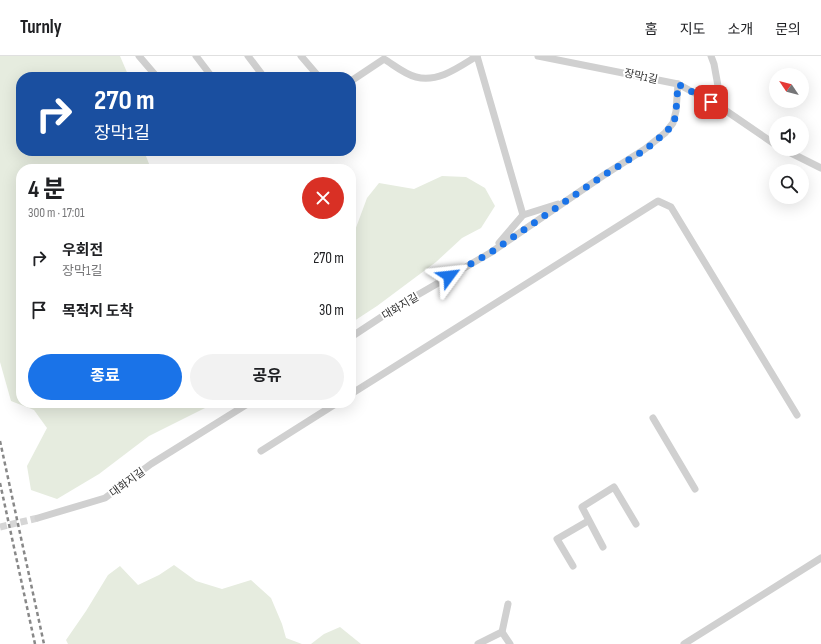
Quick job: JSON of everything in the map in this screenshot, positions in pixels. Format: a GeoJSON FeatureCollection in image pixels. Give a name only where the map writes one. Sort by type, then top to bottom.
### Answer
{"type":"FeatureCollection","features":[{"type":"Feature","properties":{"kind":"street"},"geometry":{"type":"LineString","coordinates":[[139,56],[153,72]]}},
{"type":"Feature","properties":{"kind":"street"},"geometry":{"type":"LineString","coordinates":[[196,56],[208,72]]}},
{"type":"Feature","properties":{"kind":"street"},"geometry":{"type":"LineString","coordinates":[[248,56],[260,72]]}},
{"type":"Feature","properties":{"kind":"street"},"geometry":{"type":"LineString","coordinates":[[301,56],[315,72]]}},
{"type":"Feature","properties":{"kind":"street"},"geometry":{"type":"LineString","coordinates":[[356,78],[384,59],[401,70],[417,77],[435,77],[453,70],[477,56],[523,215]]}},
{"type":"Feature","properties":{"kind":"street","name":"장막1길"},"geometry":{"type":"LineString","coordinates":[[538,56],[678,84],[722,108],[769,140]]}},
{"type":"Feature","properties":{"kind":"street"},"geometry":{"type":"LineString","coordinates":[[711,56],[714,64],[722,108]]}},
{"type":"Feature","properties":{"kind":"street","name":"대화지길"},"geometry":{"type":"LineString","coordinates":[[356,334],[395,308],[490,253],[604,175],[645,150],[674,123],[678,84]]}},
{"type":"Feature","properties":{"kind":"street"},"geometry":{"type":"LineString","coordinates":[[796,156],[821,168]]}},
{"type":"Feature","properties":{"kind":"street"},"geometry":{"type":"LineString","coordinates":[[356,391],[658,201],[671,206],[797,415]]}},
{"type":"Feature","properties":{"kind":"street"},"geometry":{"type":"LineString","coordinates":[[490,253],[523,215],[564,202]]}},
{"type":"Feature","properties":{"kind":"street","name":"대화지길"},"geometry":{"type":"LineString","coordinates":[[38,518],[105,498],[151,464],[242,408]]}},
{"type":"Feature","properties":{"kind":"street"},"geometry":{"type":"LineString","coordinates":[[261,451],[329,408]]}},
{"type":"Feature","properties":{"kind":"street"},"geometry":{"type":"LineString","coordinates":[[653,418],[695,489]]}},
{"type":"Feature","properties":{"kind":"street"},"geometry":{"type":"LineString","coordinates":[[603,546],[588,521],[582,507],[614,487],[636,524]]}},
{"type":"Feature","properties":{"kind":"street"},"geometry":{"type":"LineString","coordinates":[[573,566],[557,539],[588,521]]}},
{"type":"Feature","properties":{"kind":"street"},"geometry":{"type":"LineString","coordinates":[[684,644],[821,558]]}},
{"type":"Feature","properties":{"kind":"street"},"geometry":{"type":"LineString","coordinates":[[508,604],[502,632],[510,644]]}},
{"type":"Feature","properties":{"kind":"street"},"geometry":{"type":"LineString","coordinates":[[478,644],[502,632]]}},
{"type":"Feature","properties":{"kind":"shaded area"},"geometry":{"type":"Polygon","coordinates":[[[0,56],[120,56],[127,72],[16,72],[16,156],[146,156],[149,164],[16,164],[16,403],[11,401],[0,362],[0,56]]]}},
{"type":"Feature","properties":{"kind":"shaded area"},"geometry":{"type":"Polygon","coordinates":[[[442,176],[466,177],[485,188],[495,206],[481,228],[462,238],[436,262],[356,320],[356,228],[367,198],[379,183],[414,189],[442,176]]]}},
{"type":"Feature","properties":{"kind":"shaded area"},"geometry":{"type":"Polygon","coordinates":[[[29,408],[205,408],[149,436],[99,474],[57,499],[31,490],[27,466],[47,428],[34,410],[29,408]]]}},
{"type":"Feature","properties":{"kind":"shaded area"},"geometry":{"type":"Polygon","coordinates":[[[174,565],[196,581],[222,589],[251,580],[271,598],[286,638],[302,644],[68,644],[66,640],[108,575],[120,566],[138,585],[159,575],[174,565]]]}},
{"type":"Feature","properties":{"kind":"shaded area"},"geometry":{"type":"Polygon","coordinates":[[[340,627],[361,644],[311,644],[324,634],[340,627]]]}},
{"type":"Feature","properties":{"kind":"tunnel"},"geometry":{"type":"LineString","coordinates":[[0,527],[38,518]]}},
{"type":"Feature","properties":{"kind":"railway"},"geometry":{"type":"LineString","coordinates":[[0,441],[44,644]]}},
{"type":"Feature","properties":{"kind":"railway"},"geometry":{"type":"LineString","coordinates":[[0,483],[35,644]]}},
{"type":"Feature","properties":{"kind":"route"},"geometry":{"type":"LineString","coordinates":[[449,276],[490,253],[604,175],[645,150],[674,123],[678,84],[711,102]]}}]}
